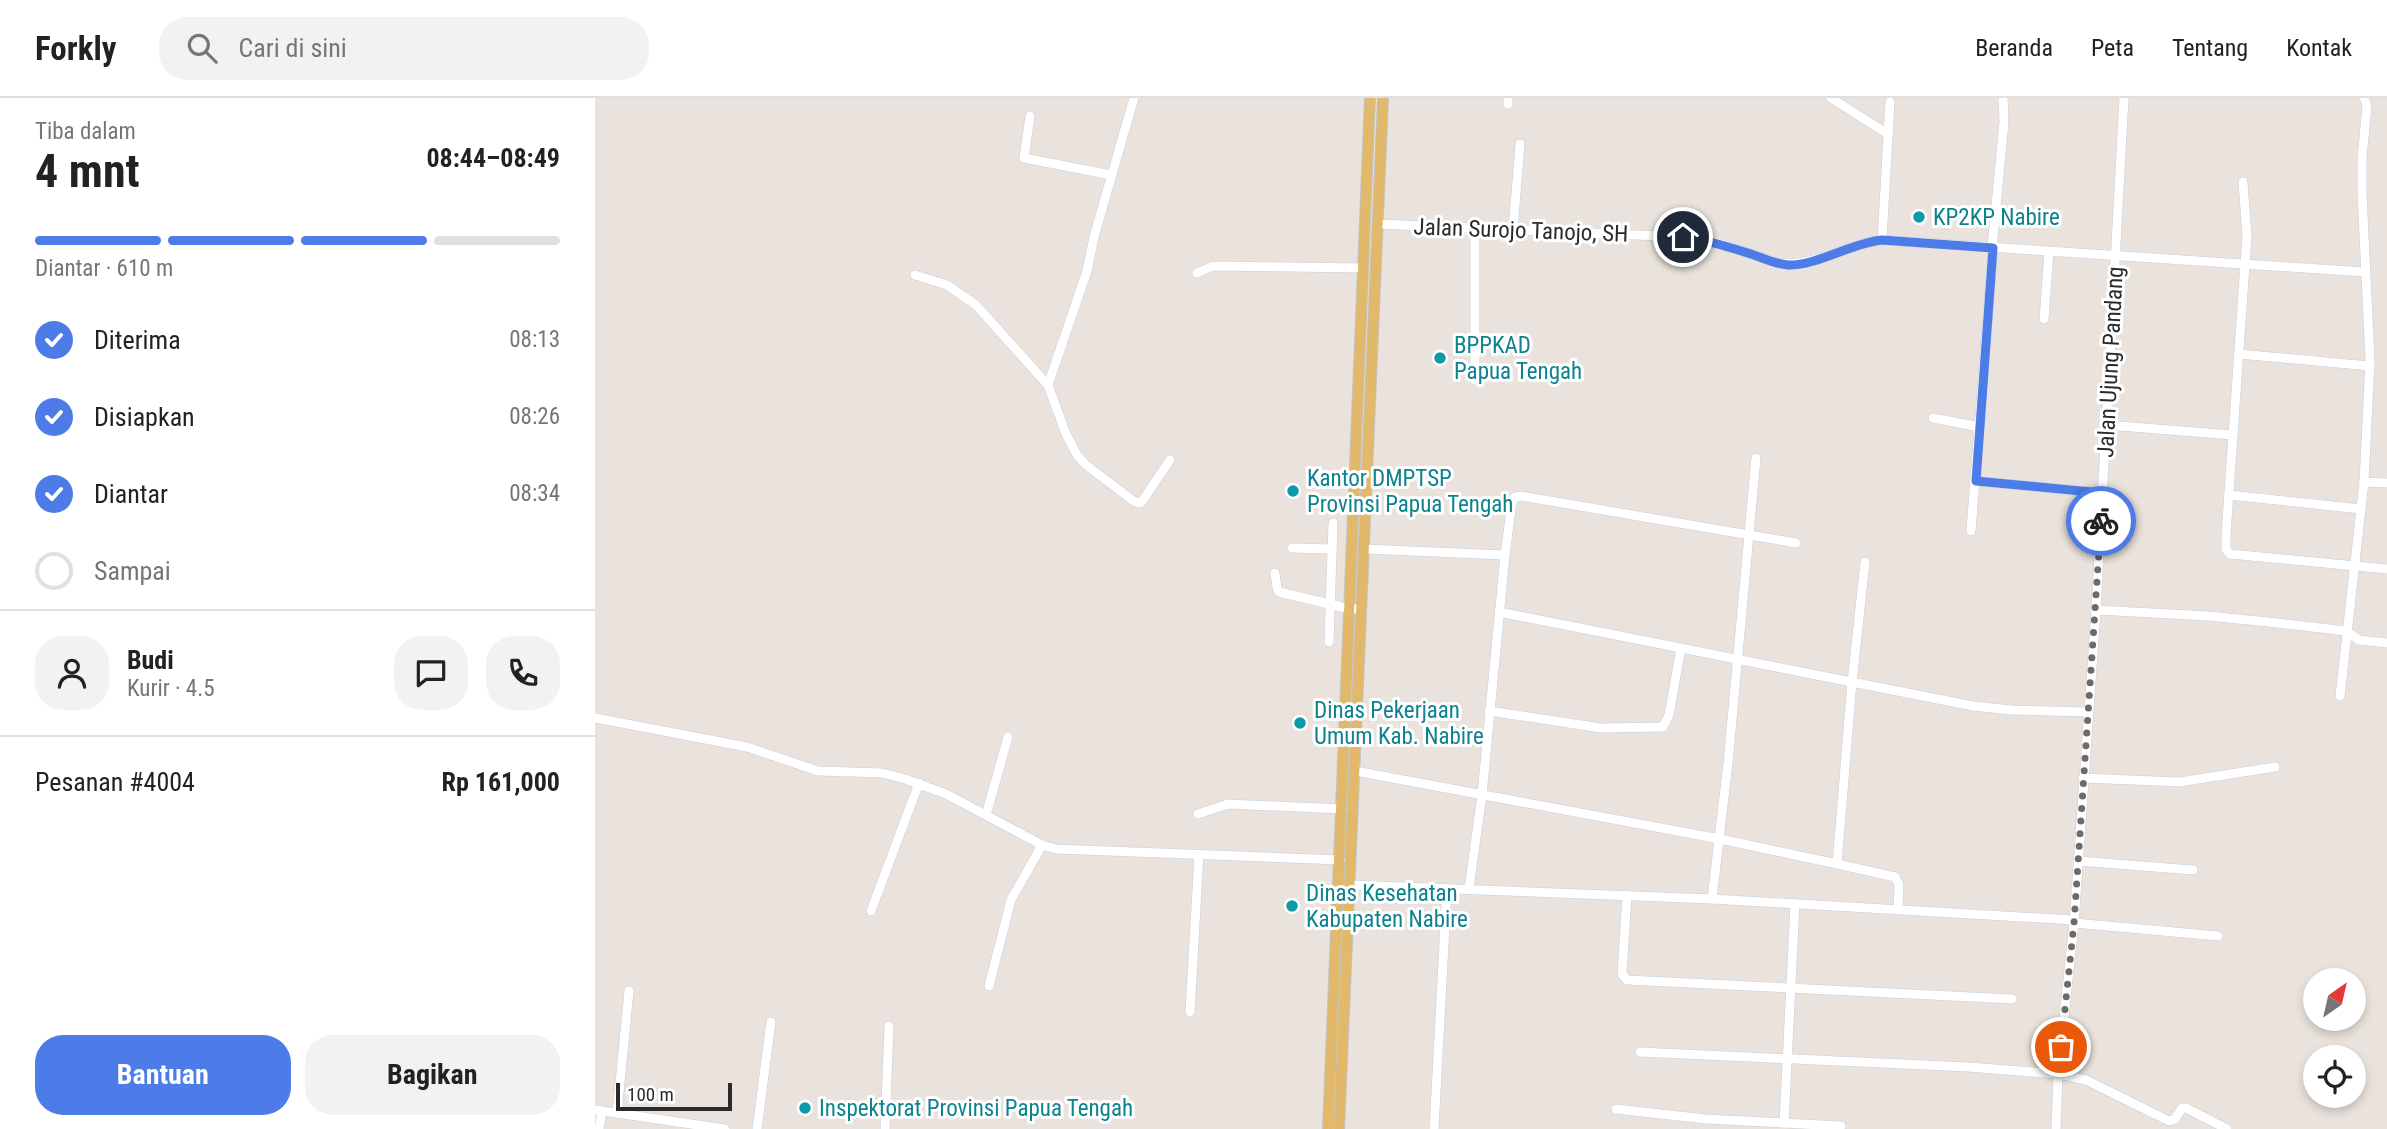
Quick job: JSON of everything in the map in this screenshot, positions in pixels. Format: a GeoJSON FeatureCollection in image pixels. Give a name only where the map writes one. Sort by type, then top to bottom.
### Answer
{"type":"FeatureCollection","features":[{"type":"Feature","properties":{"kind":"main road"},"geometry":{"type":"LineString","coordinates":[[1328,1129],[1370,98]]}},
{"type":"Feature","properties":{"kind":"main road"},"geometry":{"type":"LineString","coordinates":[[1339,1129],[1383,98]]}},
{"type":"Feature","properties":{"kind":"main road"},"geometry":{"type":"LineString","coordinates":[[1361,312],[1374,312]]}},
{"type":"Feature","properties":{"kind":"street"},"geometry":{"type":"LineString","coordinates":[[1048,385],[1087,271],[1134,98]]}},
{"type":"Feature","properties":{"kind":"street"},"geometry":{"type":"LineString","coordinates":[[1831,98],[1888,134]]}},
{"type":"Feature","properties":{"kind":"street"},"geometry":{"type":"LineString","coordinates":[[1971,531],[2004,122],[2003,98]]}},
{"type":"Feature","properties":{"kind":"street","name":"Jalan Ujung Pandang"},"geometry":{"type":"LineString","coordinates":[[2056,1129],[2058,1074],[2078,861],[2096,610],[2124,98]]}},
{"type":"Feature","properties":{"kind":"street"},"geometry":{"type":"LineString","coordinates":[[2340,696],[2364,482],[2370,366],[2362,158],[2367,106],[2364,98]]}},
{"type":"Feature","properties":{"kind":"street"},"geometry":{"type":"LineString","coordinates":[[1882,240],[1890,102]]}},
{"type":"Feature","properties":{"kind":"street"},"geometry":{"type":"LineString","coordinates":[[1030,116],[1024,154],[1027,160],[1111,175]]}},
{"type":"Feature","properties":{"kind":"street"},"geometry":{"type":"LineString","coordinates":[[1513,230],[1520,144]]}},
{"type":"Feature","properties":{"kind":"street"},"geometry":{"type":"LineString","coordinates":[[2243,182],[2247,236],[2226,548],[2230,554],[2387,569]]}},
{"type":"Feature","properties":{"kind":"street","name":"Jalan Surojo Tanojo, SH"},"geometry":{"type":"LineString","coordinates":[[1378,224],[1693,238],[1789,265],[1806,262],[1851,246],[1882,240],[2365,272]]}},
{"type":"Feature","properties":{"kind":"street"},"geometry":{"type":"LineString","coordinates":[[1475,228],[1475,380]]}},
{"type":"Feature","properties":{"kind":"street"},"geometry":{"type":"LineString","coordinates":[[2044,319],[2049,252]]}},
{"type":"Feature","properties":{"kind":"street"},"geometry":{"type":"LineString","coordinates":[[1197,273],[1213,265],[1363,268]]}},
{"type":"Feature","properties":{"kind":"street"},"geometry":{"type":"LineString","coordinates":[[915,275],[947,285],[976,305],[1048,385],[1066,433],[1081,460],[1135,502],[1142,502],[1170,460]]}},
{"type":"Feature","properties":{"kind":"street"},"geometry":{"type":"LineString","coordinates":[[2239,354],[2370,366]]}},
{"type":"Feature","properties":{"kind":"street"},"geometry":{"type":"LineString","coordinates":[[1933,418],[1980,427]]}},
{"type":"Feature","properties":{"kind":"street"},"geometry":{"type":"LineString","coordinates":[[2106,425],[2233,435]]}},
{"type":"Feature","properties":{"kind":"street"},"geometry":{"type":"LineString","coordinates":[[1712,899],[1756,458]]}},
{"type":"Feature","properties":{"kind":"street"},"geometry":{"type":"LineString","coordinates":[[1976,481],[2102,493]]}},
{"type":"Feature","properties":{"kind":"street"},"geometry":{"type":"LineString","coordinates":[[2364,482],[2387,483]]}},
{"type":"Feature","properties":{"kind":"street"},"geometry":{"type":"LineString","coordinates":[[2229,495],[2361,509]]}},
{"type":"Feature","properties":{"kind":"street"},"geometry":{"type":"LineString","coordinates":[[1469,888],[1482,795],[1505,555],[1512,502],[1516,496],[1796,543]]}},
{"type":"Feature","properties":{"kind":"street"},"geometry":{"type":"LineString","coordinates":[[1329,642],[1333,523]]}},
{"type":"Feature","properties":{"kind":"street"},"geometry":{"type":"LineString","coordinates":[[1292,548],[1332,549]]}},
{"type":"Feature","properties":{"kind":"street"},"geometry":{"type":"LineString","coordinates":[[1364,549],[1505,555]]}},
{"type":"Feature","properties":{"kind":"street"},"geometry":{"type":"LineString","coordinates":[[1837,864],[1865,562]]}},
{"type":"Feature","properties":{"kind":"street"},"geometry":{"type":"LineString","coordinates":[[1275,573],[1279,592],[1350,609],[1362,609]]}},
{"type":"Feature","properties":{"kind":"street"},"geometry":{"type":"LineString","coordinates":[[2096,610],[2209,616],[2346,631],[2359,640],[2387,643]]}},
{"type":"Feature","properties":{"kind":"street"},"geometry":{"type":"LineString","coordinates":[[1499,611],[1983,707],[2088,712]]}},
{"type":"Feature","properties":{"kind":"street"},"geometry":{"type":"LineString","coordinates":[[1489,711],[1601,729],[1663,727],[1669,715],[1681,648]]}},
{"type":"Feature","properties":{"kind":"street"},"geometry":{"type":"LineString","coordinates":[[595,718],[747,747],[818,771],[882,773],[919,783],[946,794],[1042,845],[1056,849],[1340,860]]}},
{"type":"Feature","properties":{"kind":"street"},"geometry":{"type":"LineString","coordinates":[[986,815],[1009,737]]}},
{"type":"Feature","properties":{"kind":"street"},"geometry":{"type":"LineString","coordinates":[[2083,778],[2179,782],[2275,767]]}},
{"type":"Feature","properties":{"kind":"street"},"geometry":{"type":"LineString","coordinates":[[1355,771],[1720,839],[1895,877],[1899,885],[1898,909]]}},
{"type":"Feature","properties":{"kind":"street"},"geometry":{"type":"LineString","coordinates":[[871,911],[919,783]]}},
{"type":"Feature","properties":{"kind":"street"},"geometry":{"type":"LineString","coordinates":[[1198,814],[1228,804],[1342,808]]}},
{"type":"Feature","properties":{"kind":"street"},"geometry":{"type":"LineString","coordinates":[[989,986],[1013,896],[1042,845]]}},
{"type":"Feature","properties":{"kind":"street"},"geometry":{"type":"LineString","coordinates":[[1190,1012],[1199,854]]}},
{"type":"Feature","properties":{"kind":"street"},"geometry":{"type":"LineString","coordinates":[[2078,861],[2193,870]]}},
{"type":"Feature","properties":{"kind":"street"},"geometry":{"type":"LineString","coordinates":[[1350,885],[1469,888],[1898,909],[2073,921],[2218,936]]}},
{"type":"Feature","properties":{"kind":"street"},"geometry":{"type":"LineString","coordinates":[[1434,1129],[1447,888]]}},
{"type":"Feature","properties":{"kind":"street"},"geometry":{"type":"LineString","coordinates":[[1627,895],[1622,974],[1627,980],[2012,999]]}},
{"type":"Feature","properties":{"kind":"street"},"geometry":{"type":"LineString","coordinates":[[1784,1123],[1795,904]]}},
{"type":"Feature","properties":{"kind":"street"},"geometry":{"type":"LineString","coordinates":[[617,1113],[629,991]]}},
{"type":"Feature","properties":{"kind":"street"},"geometry":{"type":"LineString","coordinates":[[757,1129],[771,1023]]}},
{"type":"Feature","properties":{"kind":"street"},"geometry":{"type":"LineString","coordinates":[[885,1129],[889,1026]]}},
{"type":"Feature","properties":{"kind":"street"},"geometry":{"type":"LineString","coordinates":[[1640,1052],[1968,1067],[2058,1074],[2086,1080],[2168,1120],[2173,1120],[2182,1108],[2186,1108],[2227,1129]]}},
{"type":"Feature","properties":{"kind":"street"},"geometry":{"type":"LineString","coordinates":[[1616,1109],[1706,1124],[1784,1123],[1841,1126]]}},
{"type":"Feature","properties":{"kind":"street"},"geometry":{"type":"LineString","coordinates":[[599,1129],[598,1110],[725,1129]]}},
{"type":"Feature","properties":{"kind":"way so far"},"geometry":{"type":"LineString","coordinates":[[2061,1047],[2074,923],[2101,521]]}},
{"type":"Feature","properties":{"kind":"place","name":"KP2KP Nabire"},"geometry":{"type":"Point","coordinates":[1919,217]}},
{"type":"Feature","properties":{"kind":"place","name":"BPPKAD Papua Tengah"},"geometry":{"type":"Point","coordinates":[1440,358]}},
{"type":"Feature","properties":{"kind":"place","name":"Kantor DMPTSP Provinsi Papua Tengah"},"geometry":{"type":"Point","coordinates":[1293,491]}},
{"type":"Feature","properties":{"kind":"place","name":"Dinas Pekerjaan Umum Kab. Nabire"},"geometry":{"type":"Point","coordinates":[1300,723]}},
{"type":"Feature","properties":{"kind":"place","name":"Dinas Kesehatan Kabupaten Nabire"},"geometry":{"type":"Point","coordinates":[1292,906]}},
{"type":"Feature","properties":{"kind":"place","name":"Inspektorat Provinsi Papua Tengah"},"geometry":{"type":"Point","coordinates":[805,1108]}},
{"type":"Feature","properties":{"kind":"route"},"geometry":{"type":"LineString","coordinates":[[1683,237],[1718,243],[1789,265],[1865,242],[1882,240],[1993,248],[1976,481],[2102,493],[2101,521]]}}]}
